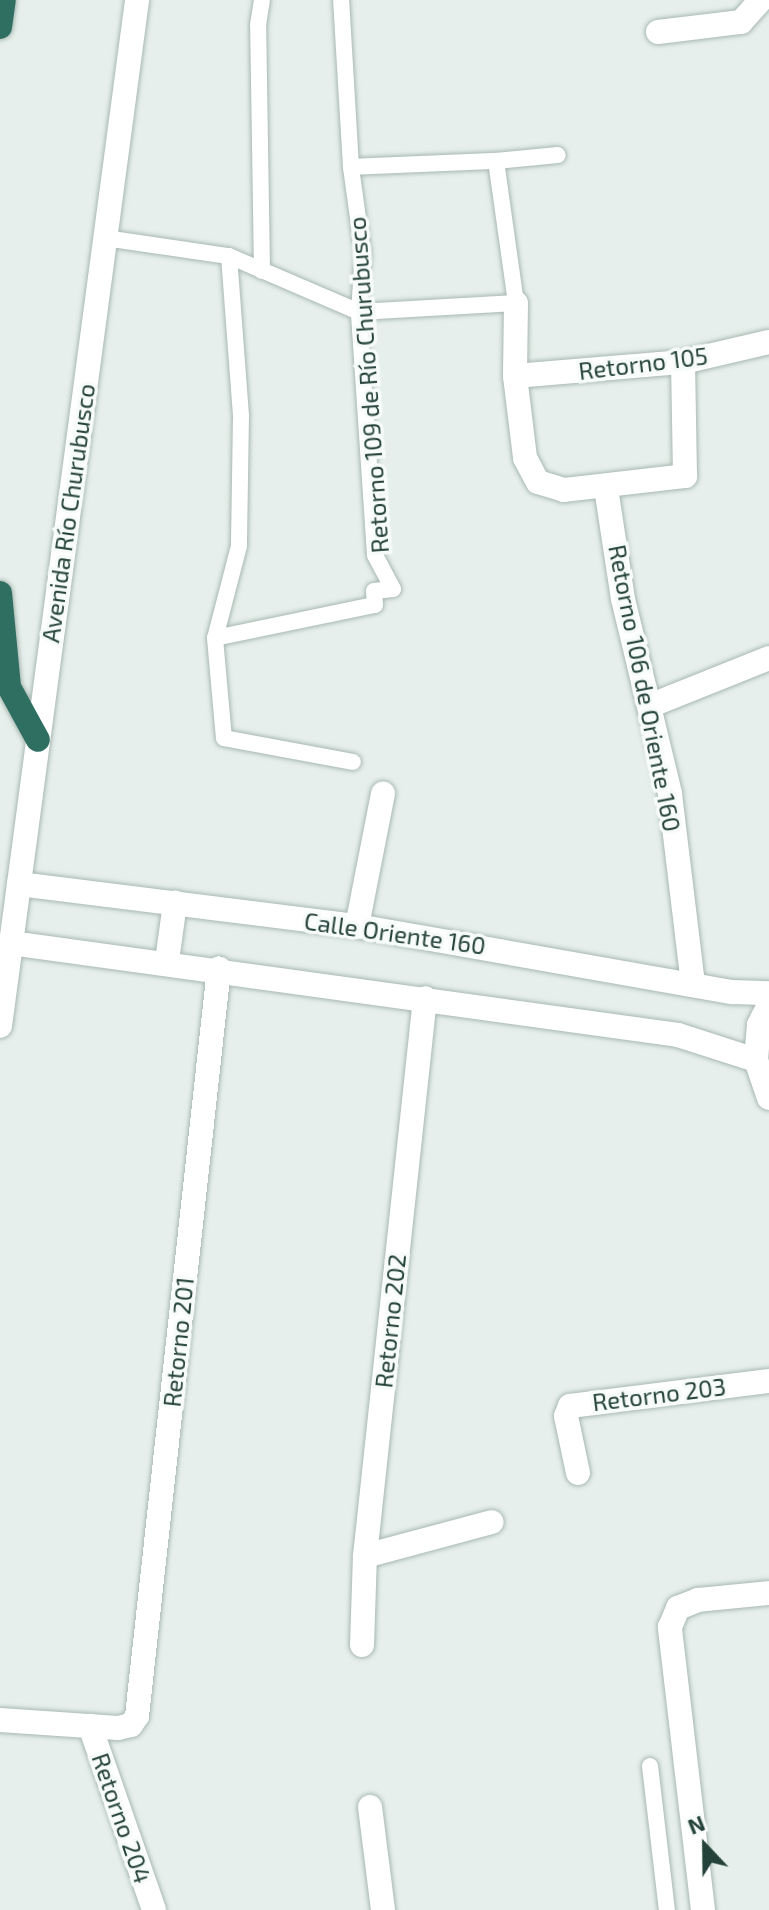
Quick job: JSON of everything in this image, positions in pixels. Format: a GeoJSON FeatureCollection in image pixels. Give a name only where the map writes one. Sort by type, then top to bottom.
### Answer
{"type":"FeatureCollection","features":[{"type":"Feature","properties":{"kind":"highway"},"geometry":{"type":"LineString","coordinates":[[0,27],[4,0]]}},
{"type":"Feature","properties":{"kind":"highway"},"geometry":{"type":"LineString","coordinates":[[0,593],[9,687],[38,740]]}},
{"type":"Feature","properties":{"kind":"street","name":"Avenida Río Churubusco"},"geometry":{"type":"LineString","coordinates":[[0,1026],[137,0]]}},
{"type":"Feature","properties":{"kind":"street"},"geometry":{"type":"LineString","coordinates":[[658,32],[741,22],[761,0]]}},
{"type":"Feature","properties":{"kind":"street"},"geometry":{"type":"LineString","coordinates":[[516,303],[515,376],[525,458],[538,482],[564,490],[606,488],[685,476],[683,362]]}},
{"type":"Feature","properties":{"kind":"street","name":"Retorno 105"},"geometry":{"type":"LineString","coordinates":[[515,376],[683,362],[769,342]]}},
{"type":"Feature","properties":{"kind":"street","name":"Retorno 106 de Oriente 160"},"geometry":{"type":"LineString","coordinates":[[606,488],[623,599],[652,705],[670,794],[693,984]]}},
{"type":"Feature","properties":{"kind":"street"},"geometry":{"type":"LineString","coordinates":[[652,705],[769,658]]}},
{"type":"Feature","properties":{"kind":"street"},"geometry":{"type":"LineString","coordinates":[[357,926],[383,794]]}},
{"type":"Feature","properties":{"kind":"street","name":"Calle Oriente 160"},"geometry":{"type":"LineString","coordinates":[[19,884],[357,926],[693,984],[769,993]]}},
{"type":"Feature","properties":{"kind":"street"},"geometry":{"type":"LineString","coordinates":[[167,961],[175,903]]}},
{"type":"Feature","properties":{"kind":"street"},"geometry":{"type":"LineString","coordinates":[[11,943],[219,968],[678,1035],[756,1060]]}},
{"type":"Feature","properties":{"kind":"street","name":"Retorno 201"},"geometry":{"type":"LineString","coordinates":[[90,1726],[131,1725],[137,1716],[219,968]]}},
{"type":"Feature","properties":{"kind":"street","name":"Retorno 202"},"geometry":{"type":"LineString","coordinates":[[362,1645],[365,1556],[425,998]]}},
{"type":"Feature","properties":{"kind":"street"},"geometry":{"type":"LineString","coordinates":[[769,1005],[759,1025],[756,1060],[769,1098]]}},
{"type":"Feature","properties":{"kind":"street","name":"Retorno 203"},"geometry":{"type":"LineString","coordinates":[[578,1473],[566,1416],[570,1406],[769,1381]]}},
{"type":"Feature","properties":{"kind":"street"},"geometry":{"type":"LineString","coordinates":[[365,1556],[492,1522]]}},
{"type":"Feature","properties":{"kind":"street"},"geometry":{"type":"LineString","coordinates":[[703,1910],[670,1627],[678,1608],[698,1600],[769,1593]]}},
{"type":"Feature","properties":{"kind":"street"},"geometry":{"type":"LineString","coordinates":[[0,1720],[90,1726]]}},
{"type":"Feature","properties":{"kind":"street","name":"Retorno 204"},"geometry":{"type":"LineString","coordinates":[[90,1726],[154,1910]]}},
{"type":"Feature","properties":{"kind":"street"},"geometry":{"type":"LineString","coordinates":[[370,1807],[383,1910]]}},
{"type":"Feature","properties":{"kind":"lane"},"geometry":{"type":"LineString","coordinates":[[262,0],[258,25],[262,271]]}},
{"type":"Feature","properties":{"kind":"lane","name":"Retorno 109 de Río Churubusco"},"geometry":{"type":"LineString","coordinates":[[215,638],[375,605],[374,591],[393,589],[375,555],[359,312],[363,254],[351,167],[341,0]]}},
{"type":"Feature","properties":{"kind":"lane"},"geometry":{"type":"LineString","coordinates":[[351,167],[558,155]]}},
{"type":"Feature","properties":{"kind":"lane"},"geometry":{"type":"LineString","coordinates":[[105,238],[229,256],[359,312],[516,303],[502,160]]}},
{"type":"Feature","properties":{"kind":"lane"},"geometry":{"type":"LineString","coordinates":[[229,256],[241,415],[239,546],[215,638],[224,738],[353,762]]}},
{"type":"Feature","properties":{"kind":"lane"},"geometry":{"type":"LineString","coordinates":[[650,1766],[667,1910]]}}]}
